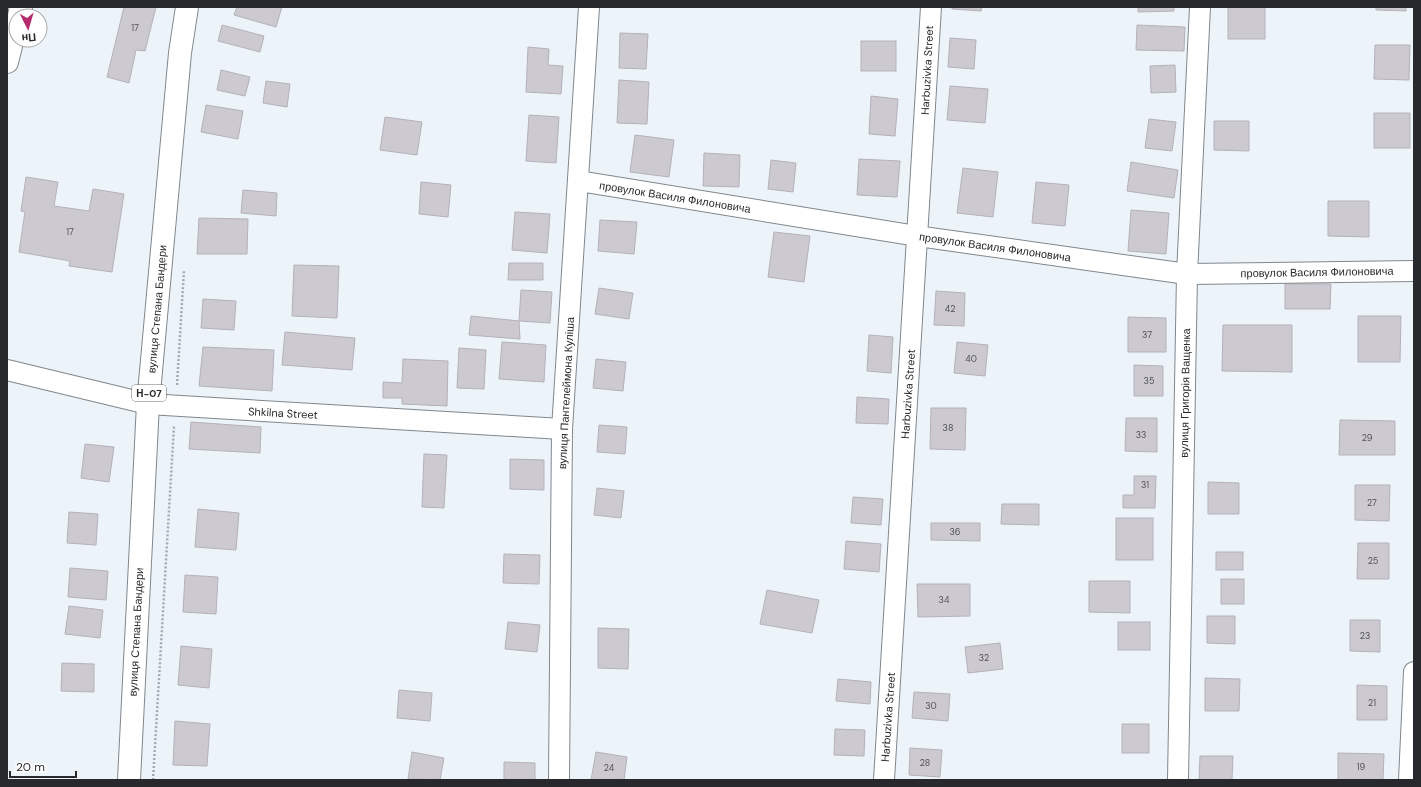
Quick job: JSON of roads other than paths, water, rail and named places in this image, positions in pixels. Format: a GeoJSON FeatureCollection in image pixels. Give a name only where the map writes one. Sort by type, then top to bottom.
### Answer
{"type":"FeatureCollection","features":[{"type":"Feature","properties":{"kind":"main road","name":"вулиця Степана Бандери"},"geometry":{"type":"LineString","coordinates":[[129,780],[148,404],[180,52],[187,7]]}},
{"type":"Feature","properties":{"kind":"main road"},"geometry":{"type":"LineString","coordinates":[[7,62],[10,48]]}},
{"type":"Feature","properties":{"kind":"street","name":"вулиця Пантелеймона Куліша"},"geometry":{"type":"LineString","coordinates":[[559,780],[562,429],[579,181],[588,7]]}},
{"type":"Feature","properties":{"kind":"street","name":"Harbuzivka Street"},"geometry":{"type":"LineString","coordinates":[[884,780],[931,7]]}},
{"type":"Feature","properties":{"kind":"street","name":"вулиця Григорія Ващенка"},"geometry":{"type":"LineString","coordinates":[[1178,780],[1187,274],[1200,7]]}},
{"type":"Feature","properties":{"kind":"street","name":"провулок Василя Филоновича"},"geometry":{"type":"LineString","coordinates":[[579,181],[917,236],[1187,274],[1414,271]]}},
{"type":"Feature","properties":{"kind":"street","name":"Shkilna Street"},"geometry":{"type":"LineString","coordinates":[[7,370],[148,404],[562,429]]}},
{"type":"Feature","properties":{"kind":"street"},"geometry":{"type":"LineString","coordinates":[[1409,780],[1414,672]]}}]}
